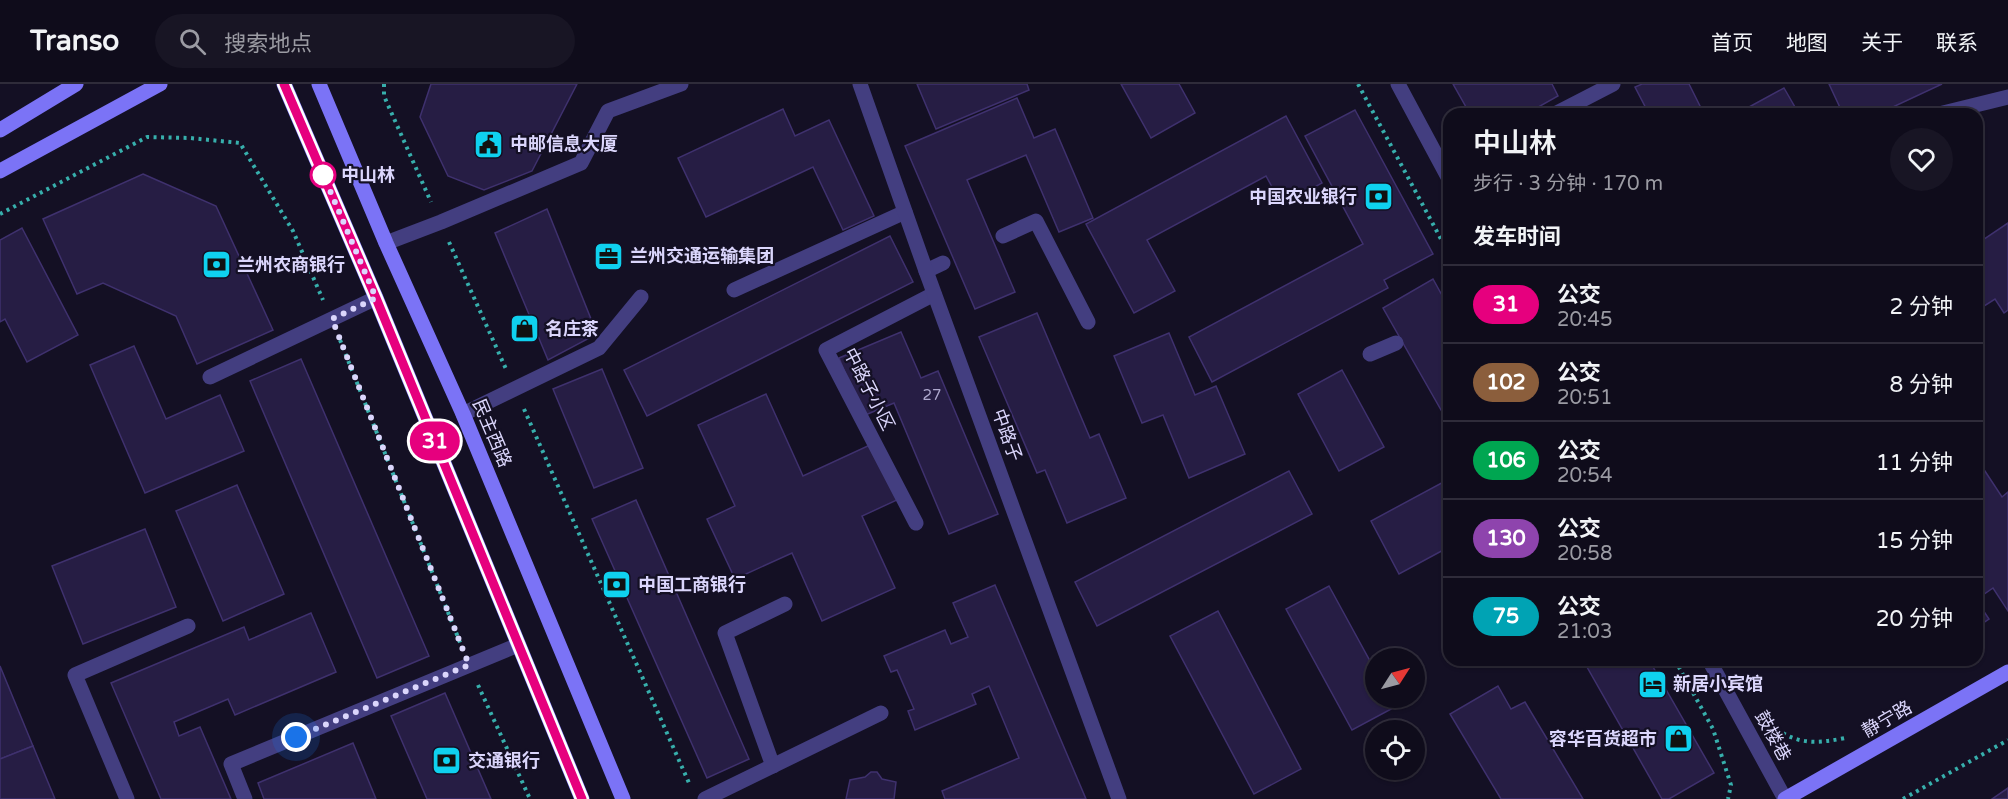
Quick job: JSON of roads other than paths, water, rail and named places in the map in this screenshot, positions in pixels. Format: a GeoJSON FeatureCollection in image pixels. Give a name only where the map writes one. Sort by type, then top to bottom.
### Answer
{"type":"FeatureCollection","features":[{"type":"Feature","properties":{"kind":"main road"},"geometry":{"type":"LineString","coordinates":[[0,130],[76,84]]}},
{"type":"Feature","properties":{"kind":"main road"},"geometry":{"type":"LineString","coordinates":[[0,171],[160,84]]}},
{"type":"Feature","properties":{"kind":"main road"},"geometry":{"type":"LineString","coordinates":[[284,84],[376,298],[582,799]]}},
{"type":"Feature","properties":{"kind":"main road","name":"民主西路"},"geometry":{"type":"LineString","coordinates":[[319,84],[463,414],[623,799]]}},
{"type":"Feature","properties":{"kind":"main road","name":"静宁路"},"geometry":{"type":"LineString","coordinates":[[1785,799],[2008,672]]}},
{"type":"Feature","properties":{"kind":"street"},"geometry":{"type":"LineString","coordinates":[[387,243],[581,163],[608,111],[681,84]]}},
{"type":"Feature","properties":{"kind":"street","name":"中路子"},"geometry":{"type":"LineString","coordinates":[[860,84],[904,212],[1119,799]]}},
{"type":"Feature","properties":{"kind":"street"},"geometry":{"type":"LineString","coordinates":[[1398,84],[1443,163]]}},
{"type":"Feature","properties":{"kind":"street"},"geometry":{"type":"LineString","coordinates":[[1567,108],[1613,84]]}},
{"type":"Feature","properties":{"kind":"street"},"geometry":{"type":"LineString","coordinates":[[1962,108],[2008,96]]}},
{"type":"Feature","properties":{"kind":"street"},"geometry":{"type":"LineString","coordinates":[[734,290],[904,212]]}},
{"type":"Feature","properties":{"kind":"street"},"geometry":{"type":"LineString","coordinates":[[1003,236],[1036,221],[1088,322]]}},
{"type":"Feature","properties":{"kind":"street"},"geometry":{"type":"LineString","coordinates":[[926,271],[944,263]]}},
{"type":"Feature","properties":{"kind":"street","name":"中路子小区"},"geometry":{"type":"LineString","coordinates":[[916,523],[826,350],[934,294]]}},
{"type":"Feature","properties":{"kind":"street"},"geometry":{"type":"LineString","coordinates":[[463,414],[599,348],[641,297]]}},
{"type":"Feature","properties":{"kind":"street"},"geometry":{"type":"LineString","coordinates":[[210,377],[376,298]]}},
{"type":"Feature","properties":{"kind":"street"},"geometry":{"type":"LineString","coordinates":[[1370,354],[1396,343]]}},
{"type":"Feature","properties":{"kind":"street"},"geometry":{"type":"LineString","coordinates":[[773,766],[725,633],[785,604]]}},
{"type":"Feature","properties":{"kind":"street"},"geometry":{"type":"LineString","coordinates":[[128,799],[75,675],[188,626]]}},
{"type":"Feature","properties":{"kind":"street"},"geometry":{"type":"LineString","coordinates":[[245,799],[231,764],[518,645]]}},
{"type":"Feature","properties":{"kind":"street","name":"鼓楼巷"},"geometry":{"type":"LineString","coordinates":[[1712,666],[1785,799]]}},
{"type":"Feature","properties":{"kind":"street"},"geometry":{"type":"LineString","coordinates":[[705,799],[881,713]]}},
{"type":"Feature","properties":{"kind":"place","name":"中邮信息大厦"},"geometry":{"type":"Point","coordinates":[489,144]}},
{"type":"Feature","properties":{"kind":"place","name":"中山林"},"geometry":{"type":"Point","coordinates":[323,175]}},
{"type":"Feature","properties":{"kind":"place","name":"中国农业银行"},"geometry":{"type":"Point","coordinates":[1378,197]}},
{"type":"Feature","properties":{"kind":"place","name":"兰州交通运输集团"},"geometry":{"type":"Point","coordinates":[609,256]}},
{"type":"Feature","properties":{"kind":"place","name":"兰州农商银行"},"geometry":{"type":"Point","coordinates":[216,265]}},
{"type":"Feature","properties":{"kind":"place","name":"名庄茶"},"geometry":{"type":"Point","coordinates":[524,329]}},
{"type":"Feature","properties":{"kind":"place","name":"中国工商银行"},"geometry":{"type":"Point","coordinates":[617,585]}},
{"type":"Feature","properties":{"kind":"place","name":"新居小宾馆"},"geometry":{"type":"Point","coordinates":[1652,684]}},
{"type":"Feature","properties":{"kind":"place","name":"容华百货超市"},"geometry":{"type":"Point","coordinates":[1678,739]}},
{"type":"Feature","properties":{"kind":"place","name":"交通银行"},"geometry":{"type":"Point","coordinates":[447,761]}}]}
